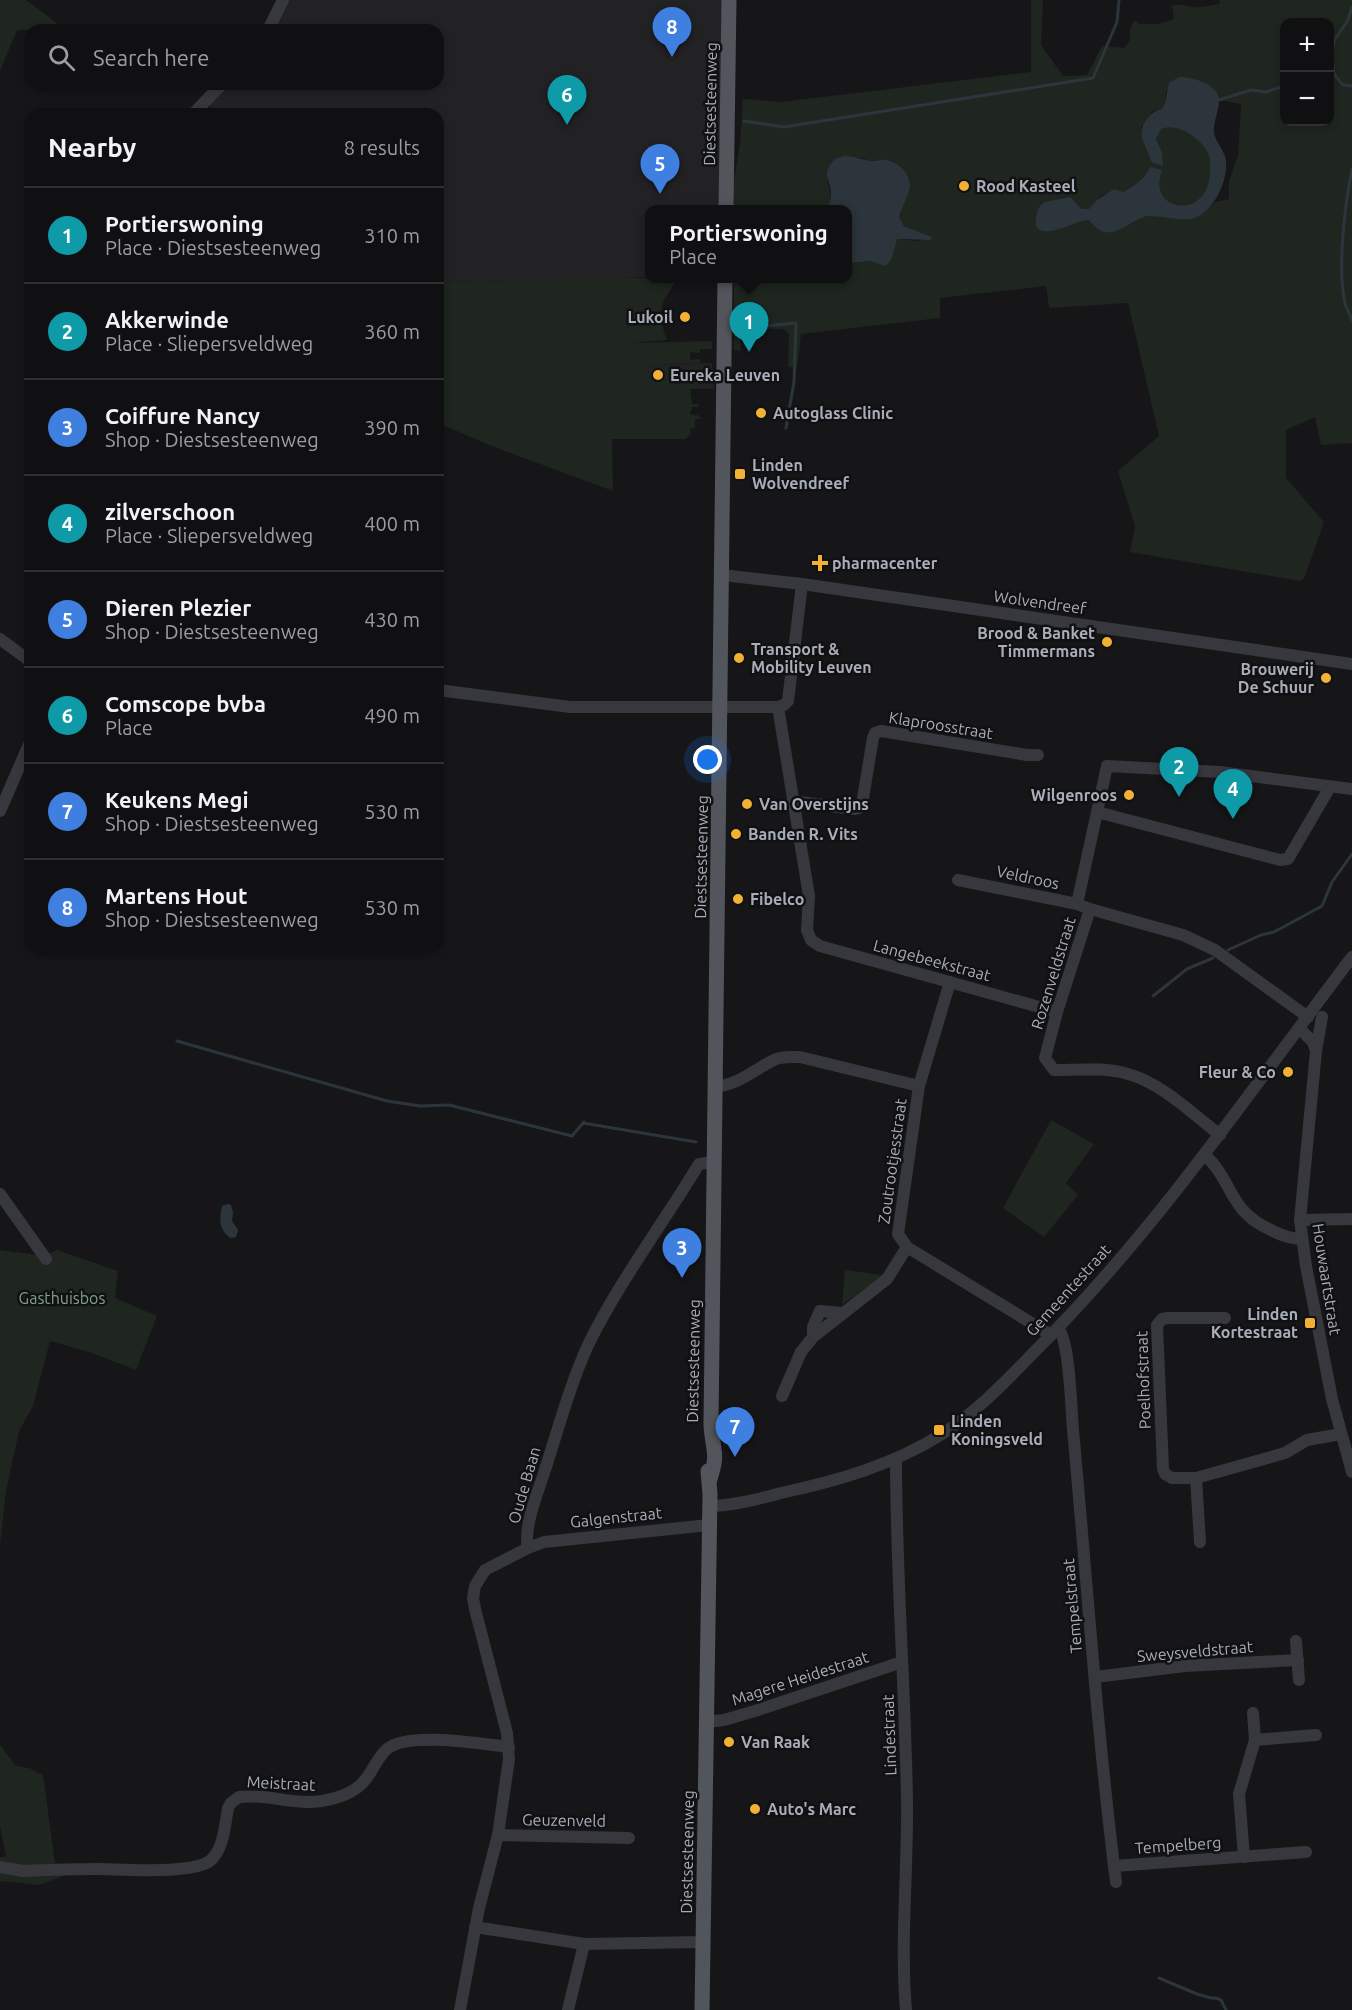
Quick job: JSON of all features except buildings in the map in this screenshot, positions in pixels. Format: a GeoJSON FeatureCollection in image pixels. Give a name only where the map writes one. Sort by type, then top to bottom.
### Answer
{"type":"FeatureCollection","features":[{"type":"Feature","properties":{"kind":"main road","name":"Diestsesteenweg"},"geometry":{"type":"LineString","coordinates":[[726,205],[729,0]]}},
{"type":"Feature","properties":{"kind":"main road","name":"Diestsesteenweg"},"geometry":{"type":"LineString","coordinates":[[702,2010],[709,1506],[710,1479],[714,1464],[711,1436],[725,283]]}},
{"type":"Feature","properties":{"kind":"street"},"geometry":{"type":"LineString","coordinates":[[271,24],[283,0]]}},
{"type":"Feature","properties":{"kind":"street"},"geometry":{"type":"LineString","coordinates":[[199,108],[216,90]]}},
{"type":"Feature","properties":{"kind":"street","name":"Wolvendreef"},"geometry":{"type":"LineString","coordinates":[[722,575],[802,584],[1352,664]]}},
{"type":"Feature","properties":{"kind":"street"},"geometry":{"type":"LineString","coordinates":[[444,691],[570,707],[720,708],[784,705],[788,701],[802,584]]}},
{"type":"Feature","properties":{"kind":"street"},"geometry":{"type":"LineString","coordinates":[[0,639],[24,657]]}},
{"type":"Feature","properties":{"kind":"street"},"geometry":{"type":"LineString","coordinates":[[778,706],[792,801]]}},
{"type":"Feature","properties":{"kind":"street","name":"Klaproosstraat"},"geometry":{"type":"LineString","coordinates":[[792,801],[859,808],[862,804],[873,738],[875,733],[881,731],[1027,756],[1038,755]]}},
{"type":"Feature","properties":{"kind":"street"},"geometry":{"type":"LineString","coordinates":[[0,811],[24,756]]}},
{"type":"Feature","properties":{"kind":"street"},"geometry":{"type":"LineString","coordinates":[[1077,903],[1107,766],[1220,772],[1352,789]]}},
{"type":"Feature","properties":{"kind":"street"},"geometry":{"type":"LineString","coordinates":[[1097,812],[1280,860],[1288,859],[1330,787]]}},
{"type":"Feature","properties":{"kind":"street","name":"Langebeekstraat"},"geometry":{"type":"LineString","coordinates":[[792,801],[809,896],[807,930],[811,940],[820,946],[1057,1012]]}},
{"type":"Feature","properties":{"kind":"street","name":"Veldroos"},"geometry":{"type":"LineString","coordinates":[[958,880],[1077,903],[1090,909]]}},
{"type":"Feature","properties":{"kind":"street","name":"Rozenveldstraat"},"geometry":{"type":"LineString","coordinates":[[1220,1135],[1160,1089],[1130,1074],[1111,1070],[1054,1070],[1045,1058],[1057,1012],[1090,909],[1183,935],[1215,950],[1308,1017]]}},
{"type":"Feature","properties":{"kind":"street","name":"Gemeentestraat"},"geometry":{"type":"LineString","coordinates":[[709,1506],[757,1499],[823,1484],[896,1458],[940,1435],[966,1418],[1055,1331],[1101,1281],[1220,1135],[1352,957]]}},
{"type":"Feature","properties":{"kind":"street"},"geometry":{"type":"LineString","coordinates":[[919,1086],[950,982]]}},
{"type":"Feature","properties":{"kind":"street","name":"Houwaartstraat"},"geometry":{"type":"LineString","coordinates":[[1322,1017],[1316,1051],[1300,1220],[1324,1359],[1352,1472]]}},
{"type":"Feature","properties":{"kind":"street"},"geometry":{"type":"LineString","coordinates":[[1299,1029],[1313,1042],[1316,1051]]}},
{"type":"Feature","properties":{"kind":"street","name":"Zoutrootjesstraat"},"geometry":{"type":"LineString","coordinates":[[715,1086],[726,1086],[784,1056],[800,1057],[919,1086],[898,1234],[907,1247]]}},
{"type":"Feature","properties":{"kind":"street"},"geometry":{"type":"LineString","coordinates":[[1204,1155],[1216,1167],[1240,1208],[1248,1217],[1280,1234],[1302,1239]]}},
{"type":"Feature","properties":{"kind":"street","name":"Oude Baan"},"geometry":{"type":"LineString","coordinates":[[460,2010],[475,1928],[498,1835],[509,1748],[473,1598],[475,1586],[484,1570],[528,1548],[526,1540],[541,1482],[577,1372],[589,1344],[604,1316],[699,1164],[714,1162]]}},
{"type":"Feature","properties":{"kind":"street"},"geometry":{"type":"LineString","coordinates":[[0,1194],[46,1259]]}},
{"type":"Feature","properties":{"kind":"street"},"geometry":{"type":"LineString","coordinates":[[1300,1220],[1352,1220]]}},
{"type":"Feature","properties":{"kind":"street"},"geometry":{"type":"LineString","coordinates":[[782,1396],[801,1352],[813,1337],[887,1279],[907,1247],[1055,1331]]}},
{"type":"Feature","properties":{"kind":"street","name":"Poelhofstraat"},"geometry":{"type":"LineString","coordinates":[[1225,1318],[1167,1318],[1156,1324],[1163,1469],[1166,1474],[1172,1478],[1196,1478],[1285,1453],[1307,1440],[1341,1434]]}},
{"type":"Feature","properties":{"kind":"street","name":"Tempelstraat"},"geometry":{"type":"LineString","coordinates":[[1055,1331],[1063,1333],[1065,1342],[1116,1882]]}},
{"type":"Feature","properties":{"kind":"street","name":"Lindestraat"},"geometry":{"type":"LineString","coordinates":[[896,1458],[896,1528],[907,1807],[904,1971],[906,2010]]}},
{"type":"Feature","properties":{"kind":"street"},"geometry":{"type":"LineString","coordinates":[[1196,1478],[1200,1542]]}},
{"type":"Feature","properties":{"kind":"street","name":"Galgenstraat"},"geometry":{"type":"LineString","coordinates":[[528,1548],[556,1541],[709,1525]]}},
{"type":"Feature","properties":{"kind":"street"},"geometry":{"type":"LineString","coordinates":[[1296,1641],[1299,1680]]}},
{"type":"Feature","properties":{"kind":"street","name":"Sweysveldstraat"},"geometry":{"type":"LineString","coordinates":[[1095,1677],[1185,1666],[1298,1660]]}},
{"type":"Feature","properties":{"kind":"street","name":"Magere Heidestraat"},"geometry":{"type":"LineString","coordinates":[[707,1722],[724,1720],[755,1711],[902,1662]]}},
{"type":"Feature","properties":{"kind":"street","name":"Tempelberg"},"geometry":{"type":"LineString","coordinates":[[1244,1857],[1239,1794],[1255,1740],[1252,1713]]}},
{"type":"Feature","properties":{"kind":"street"},"geometry":{"type":"LineString","coordinates":[[1255,1740],[1316,1735]]}},
{"type":"Feature","properties":{"kind":"street","name":"Meistraat"},"geometry":{"type":"LineString","coordinates":[[0,1867],[23,1870],[172,1870],[200,1866],[210,1862],[219,1848],[228,1808],[238,1797],[303,1803],[336,1798],[359,1788],[385,1750],[399,1743],[438,1740],[509,1748]]}},
{"type":"Feature","properties":{"kind":"street","name":"Geuzenveld"},"geometry":{"type":"LineString","coordinates":[[498,1835],[629,1838]]}},
{"type":"Feature","properties":{"kind":"street","name":"Tempelberg"},"geometry":{"type":"LineString","coordinates":[[1114,1866],[1305,1852]]}},
{"type":"Feature","properties":{"kind":"street"},"geometry":{"type":"LineString","coordinates":[[475,1928],[584,1944],[703,1942]]}},
{"type":"Feature","properties":{"kind":"street"},"geometry":{"type":"LineString","coordinates":[[568,2010],[584,1944]]}},
{"type":"Feature","properties":{"kind":"shaded area"},"geometry":{"type":"Polygon","coordinates":[[[286,0],[723,0],[719,205],[645,205],[645,277],[444,282],[444,108],[211,108],[204,102],[216,90],[444,90],[444,24],[272,24],[286,0]]]}},
{"type":"Feature","properties":{"kind":"shaded area"},"geometry":{"type":"Polygon","coordinates":[[[1179,77],[1191,78],[1204,83],[1215,90],[1218,95],[1219,105],[1214,132],[1226,158],[1226,170],[1221,189],[1211,206],[1197,217],[1184,219],[1148,216],[1111,232],[1104,232],[1089,220],[1056,230],[1040,230],[1036,225],[1037,214],[1045,202],[1070,197],[1082,209],[1089,209],[1097,200],[1114,189],[1123,192],[1135,184],[1142,179],[1150,167],[1162,170],[1159,184],[1163,195],[1170,202],[1180,206],[1190,204],[1200,198],[1207,187],[1210,170],[1209,155],[1203,145],[1183,131],[1175,128],[1161,129],[1156,139],[1162,153],[1163,166],[1151,162],[1142,136],[1146,120],[1153,113],[1162,109],[1169,83],[1179,77]]]}},
{"type":"Feature","properties":{"kind":"shaded area"},"geometry":{"type":"Polygon","coordinates":[[[844,156],[895,163],[908,177],[910,186],[899,217],[904,226],[932,237],[931,240],[897,239],[892,258],[886,266],[870,261],[852,263],[852,205],[828,205],[831,190],[827,174],[835,159],[844,156]]]}},
{"type":"Feature","properties":{"kind":"shaded area","name":"Eureka Leuven"},"geometry":{"type":"Polygon","coordinates":[[[712,363],[714,389],[604,387],[603,366],[712,363]]]}},
{"type":"Feature","properties":{"kind":"shaded area"},"geometry":{"type":"Polygon","coordinates":[[[231,1205],[232,1221],[238,1230],[236,1237],[231,1238],[224,1232],[220,1220],[222,1206],[231,1205]]]}},
{"type":"Feature","properties":{"kind":"green space"},"geometry":{"type":"Polygon","coordinates":[[[0,0],[26,0],[58,24],[24,24],[24,30],[17,30],[0,71],[0,0]]]}},
{"type":"Feature","properties":{"kind":"green space"},"geometry":{"type":"Polygon","coordinates":[[[1031,0],[1043,0],[1041,45],[1063,76],[1087,75],[1102,46],[1124,48],[1130,41],[1130,28],[1135,20],[1139,24],[1159,24],[1174,19],[1172,5],[1203,7],[1220,4],[1219,0],[1352,0],[1352,443],[1321,445],[1315,417],[1286,430],[1286,478],[1324,522],[1304,579],[1300,581],[1130,552],[1135,526],[1118,471],[1159,436],[1128,303],[1049,308],[1046,286],[940,298],[940,318],[801,334],[797,368],[788,367],[789,334],[783,329],[739,328],[741,351],[734,350],[734,283],[852,283],[852,263],[870,261],[886,265],[897,239],[917,241],[932,237],[904,226],[899,217],[908,194],[885,160],[870,161],[862,158],[831,163],[827,178],[831,197],[828,205],[734,205],[734,181],[740,143],[743,99],[781,102],[1031,72],[1031,0]],[[1202,81],[1166,91],[1162,109],[1153,111],[1141,127],[1151,162],[1162,165],[1156,139],[1161,129],[1175,128],[1184,131],[1196,138],[1206,149],[1210,165],[1207,185],[1201,197],[1193,203],[1183,206],[1174,205],[1166,199],[1161,190],[1159,177],[1147,174],[1123,192],[1111,192],[1101,196],[1089,209],[1082,209],[1076,203],[1045,202],[1037,211],[1076,222],[1083,219],[1089,220],[1096,228],[1148,216],[1204,213],[1215,202],[1229,199],[1229,181],[1238,156],[1241,104],[1219,100],[1216,92],[1202,81]]]}},
{"type":"Feature","properties":{"kind":"green space"},"geometry":{"type":"Polygon","coordinates":[[[610,277],[645,278],[645,283],[675,283],[664,301],[661,314],[667,340],[631,343],[712,341],[712,349],[700,349],[700,353],[690,352],[690,360],[700,359],[700,363],[645,365],[647,382],[657,382],[657,368],[671,367],[672,372],[698,370],[698,389],[690,389],[692,404],[698,404],[698,407],[692,407],[690,411],[691,415],[698,415],[701,419],[695,419],[695,428],[690,429],[691,434],[685,439],[612,439],[613,491],[444,426],[444,282],[610,277]]]}},
{"type":"Feature","properties":{"kind":"green space"},"geometry":{"type":"Polygon","coordinates":[[[1051,1120],[1094,1144],[1066,1183],[1078,1195],[1044,1237],[1003,1208],[1051,1120]]]}},
{"type":"Feature","properties":{"kind":"green space","name":"Gasthuisbos"},"geometry":{"type":"Polygon","coordinates":[[[0,1250],[44,1256],[57,1250],[118,1271],[115,1298],[157,1316],[136,1370],[92,1353],[50,1341],[33,1406],[19,1431],[6,1491],[0,1545],[0,1250]]]}},
{"type":"Feature","properties":{"kind":"green space"},"geometry":{"type":"Polygon","coordinates":[[[845,1270],[883,1275],[842,1305],[845,1270]]]}},
{"type":"Feature","properties":{"kind":"green space"},"geometry":{"type":"Polygon","coordinates":[[[0,1745],[16,1766],[29,1768],[43,1775],[55,1863],[68,1874],[40,1885],[0,1881],[0,1857],[6,1857],[0,1826],[0,1745]]]}},
{"type":"Feature","properties":{"kind":"waterway"},"geometry":{"type":"LineString","coordinates":[[744,121],[784,127],[1093,78],[1117,22],[1119,0]]}},
{"type":"Feature","properties":{"kind":"waterway"},"geometry":{"type":"LineString","coordinates":[[1334,72],[1332,58],[1334,41],[1348,20],[1352,7]]}},
{"type":"Feature","properties":{"kind":"waterway"},"geometry":{"type":"LineString","coordinates":[[1334,74],[1343,85],[1352,86]]}},
{"type":"Feature","properties":{"kind":"waterway"},"geometry":{"type":"LineString","coordinates":[[1219,100],[1251,90],[1266,92],[1280,87]]}},
{"type":"Feature","properties":{"kind":"waterway"},"geometry":{"type":"LineString","coordinates":[[1352,169],[1342,254],[1345,303],[1352,320]]}},
{"type":"Feature","properties":{"kind":"waterway"},"geometry":{"type":"LineString","coordinates":[[743,328],[796,323],[794,382],[786,428]]}},
{"type":"Feature","properties":{"kind":"waterway"},"geometry":{"type":"LineString","coordinates":[[1228,950],[1261,935],[1274,932],[1322,906],[1332,882],[1352,854]]}},
{"type":"Feature","properties":{"kind":"waterway"},"geometry":{"type":"LineString","coordinates":[[1153,996],[1187,969],[1213,958]]}},
{"type":"Feature","properties":{"kind":"waterway"},"geometry":{"type":"LineString","coordinates":[[177,1041],[387,1101],[420,1106],[449,1105],[572,1136],[584,1122]]}},
{"type":"Feature","properties":{"kind":"waterway"},"geometry":{"type":"LineString","coordinates":[[583,1123],[696,1142]]}},
{"type":"Feature","properties":{"kind":"waterway"},"geometry":{"type":"LineString","coordinates":[[1159,1978],[1197,1994],[1221,2000],[1226,2010]]}},
{"type":"Feature","properties":{"kind":"place","name":"Martens Hout"},"geometry":{"type":"Point","coordinates":[672,57]}},
{"type":"Feature","properties":{"kind":"place","name":"Comscope bvba"},"geometry":{"type":"Point","coordinates":[567,125]}},
{"type":"Feature","properties":{"kind":"place","name":"Rood Kasteel"},"geometry":{"type":"Point","coordinates":[964,186]}},
{"type":"Feature","properties":{"kind":"place","name":"Dieren Plezier"},"geometry":{"type":"Point","coordinates":[660,194]}},
{"type":"Feature","properties":{"kind":"place","name":"Lukoil"},"geometry":{"type":"Point","coordinates":[685,317]}},
{"type":"Feature","properties":{"kind":"place","name":"Portierswoning"},"geometry":{"type":"Point","coordinates":[749,352]}},
{"type":"Feature","properties":{"kind":"place","name":"Eureka Leuven"},"geometry":{"type":"Point","coordinates":[658,375]}},
{"type":"Feature","properties":{"kind":"place","name":"Autoglass Clinic"},"geometry":{"type":"Point","coordinates":[761,413]}},
{"type":"Feature","properties":{"kind":"place","name":"Linden Wolvendreef"},"geometry":{"type":"Point","coordinates":[740,474]}},
{"type":"Feature","properties":{"kind":"place","name":"pharmacenter"},"geometry":{"type":"Point","coordinates":[820,563]}},
{"type":"Feature","properties":{"kind":"place","name":"Brood & Banket Timmermans"},"geometry":{"type":"Point","coordinates":[1107,642]}},
{"type":"Feature","properties":{"kind":"place","name":"Transport & Mobility Leuven"},"geometry":{"type":"Point","coordinates":[739,658]}},
{"type":"Feature","properties":{"kind":"place","name":"Brouwerij De Schuur"},"geometry":{"type":"Point","coordinates":[1326,678]}},
{"type":"Feature","properties":{"kind":"place","name":"Wilgenroos"},"geometry":{"type":"Point","coordinates":[1129,795]}},
{"type":"Feature","properties":{"kind":"place","name":"Akkerwinde"},"geometry":{"type":"Point","coordinates":[1179,797]}},
{"type":"Feature","properties":{"kind":"place","name":"Van Overstijns"},"geometry":{"type":"Point","coordinates":[747,804]}},
{"type":"Feature","properties":{"kind":"place","name":"zilverschoon"},"geometry":{"type":"Point","coordinates":[1233,819]}},
{"type":"Feature","properties":{"kind":"place","name":"Banden R. Vits"},"geometry":{"type":"Point","coordinates":[736,834]}},
{"type":"Feature","properties":{"kind":"place","name":"Fibelco"},"geometry":{"type":"Point","coordinates":[738,899]}},
{"type":"Feature","properties":{"kind":"place","name":"Fleur & Co"},"geometry":{"type":"Point","coordinates":[1288,1072]}},
{"type":"Feature","properties":{"kind":"place","name":"Coiffure Nancy"},"geometry":{"type":"Point","coordinates":[682,1278]}},
{"type":"Feature","properties":{"kind":"place","name":"Linden Kortestraat"},"geometry":{"type":"Point","coordinates":[1310,1323]}},
{"type":"Feature","properties":{"kind":"place","name":"Linden Koningsveld"},"geometry":{"type":"Point","coordinates":[939,1430]}},
{"type":"Feature","properties":{"kind":"place","name":"Keukens Megi"},"geometry":{"type":"Point","coordinates":[735,1457]}},
{"type":"Feature","properties":{"kind":"place","name":"Van Raak"},"geometry":{"type":"Point","coordinates":[729,1742]}},
{"type":"Feature","properties":{"kind":"place","name":"Auto's Marc"},"geometry":{"type":"Point","coordinates":[755,1809]}}]}
